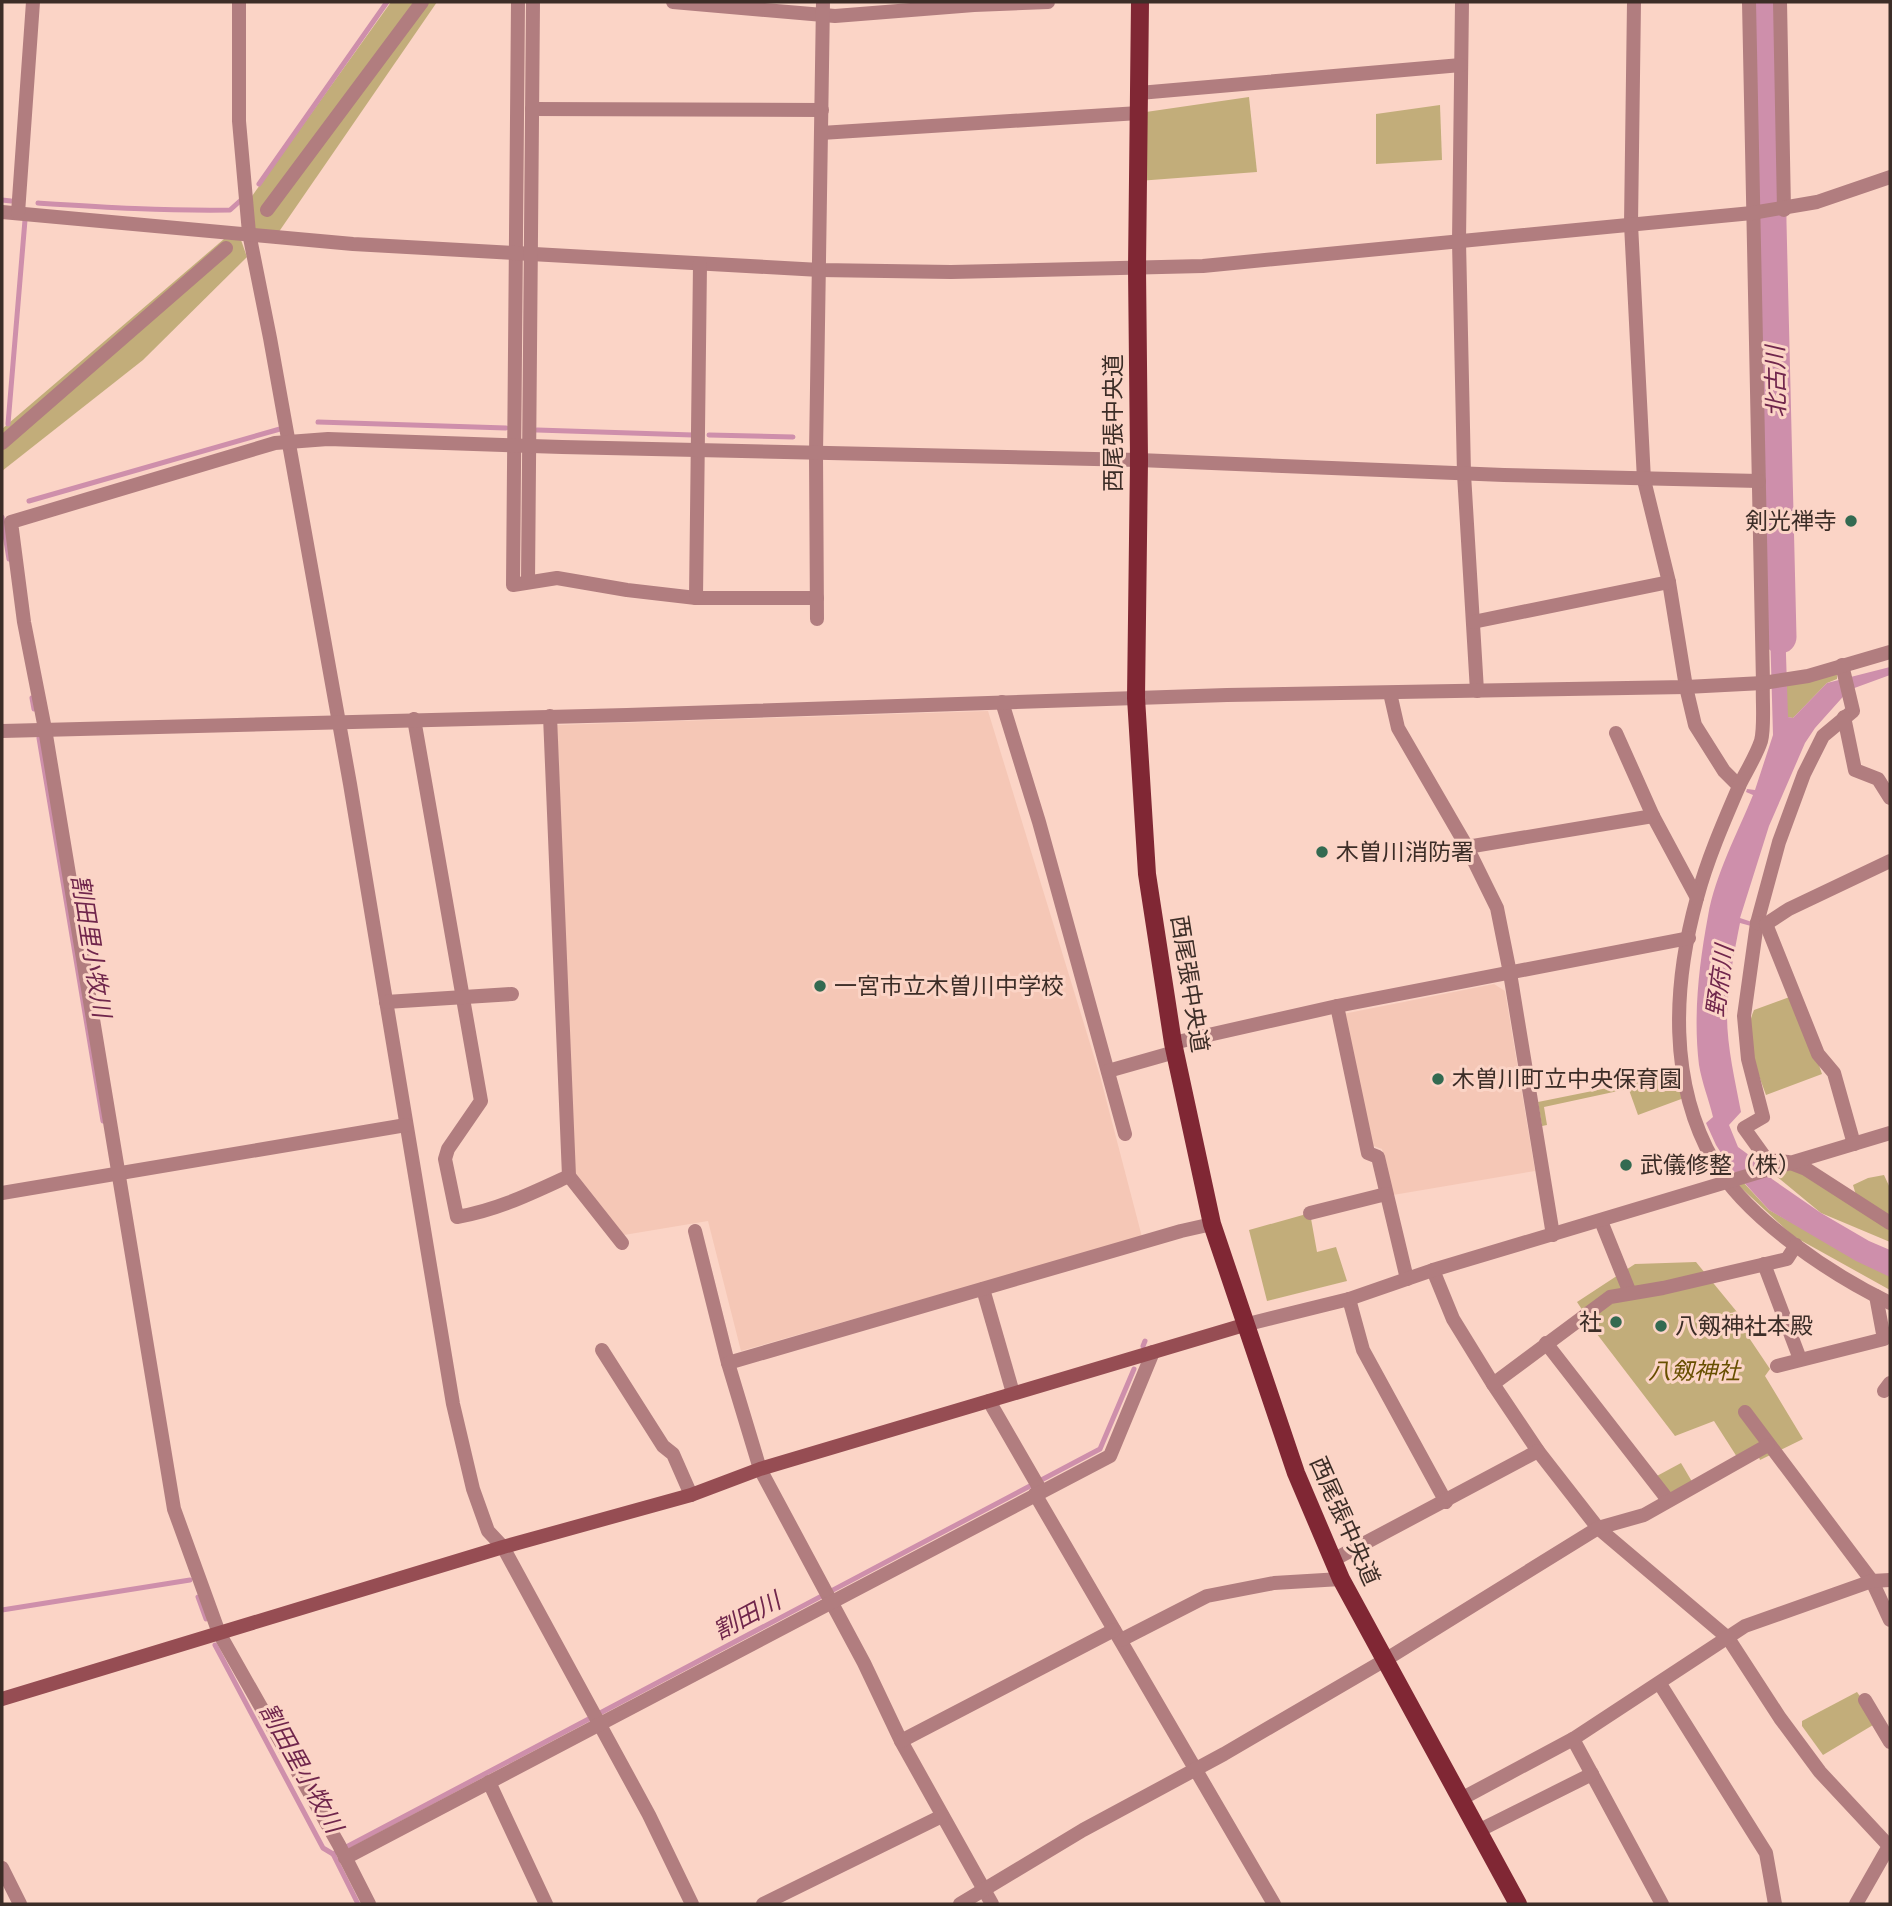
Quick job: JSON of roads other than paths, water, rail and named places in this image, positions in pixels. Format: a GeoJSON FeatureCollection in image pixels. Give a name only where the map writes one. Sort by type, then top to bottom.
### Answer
{"type":"FeatureCollection","features":[{"type":"Feature","properties":{"kind":"main road","name":"西尾張中央道"},"geometry":{"type":"LineString","coordinates":[[1140,2],[1136,698],[1147,874],[1174,1047],[1212,1224],[1296,1473],[1341,1578],[1518,1904]]}},
{"type":"Feature","properties":{"kind":"street"},"geometry":{"type":"LineString","coordinates":[[18,213],[33,2]]}},
{"type":"Feature","properties":{"kind":"street"},"geometry":{"type":"LineString","coordinates":[[239,2],[240,121],[249,233],[338,721],[463,1450],[488,1531],[503,1547],[649,1815],[692,1904]]}},
{"type":"Feature","properties":{"kind":"street"},"geometry":{"type":"LineString","coordinates":[[267,210],[422,2]]}},
{"type":"Feature","properties":{"kind":"street"},"geometry":{"type":"LineString","coordinates":[[518,2],[529,446],[528,582]]}},
{"type":"Feature","properties":{"kind":"street"},"geometry":{"type":"LineString","coordinates":[[533,2],[532,109],[514,446],[513,585],[557,578],[696,598],[817,598]]}},
{"type":"Feature","properties":{"kind":"street"},"geometry":{"type":"LineString","coordinates":[[673,2],[823,8],[1048,2]]}},
{"type":"Feature","properties":{"kind":"street"},"geometry":{"type":"LineString","coordinates":[[1462,2],[1459,241],[1464,474],[1477,691]]}},
{"type":"Feature","properties":{"kind":"street"},"geometry":{"type":"LineString","coordinates":[[1634,2],[1631,224],[1644,480],[1669,582],[1695,726],[1724,772],[1740,786]]}},
{"type":"Feature","properties":{"kind":"street"},"geometry":{"type":"LineString","coordinates":[[1749,2],[1764,682],[1761,740],[1714,848],[1697,898],[1679,996],[1678,1036],[1692,1114],[1714,1161],[1732,1181],[1741,1197],[1796,1245],[1855,1286],[1890,1303]]}},
{"type":"Feature","properties":{"kind":"street"},"geometry":{"type":"LineString","coordinates":[[1780,2],[1782,210]]}},
{"type":"Feature","properties":{"kind":"street"},"geometry":{"type":"LineString","coordinates":[[817,619],[816,453],[823,8]]}},
{"type":"Feature","properties":{"kind":"street"},"geometry":{"type":"LineString","coordinates":[[1139,93],[1461,65]]}},
{"type":"Feature","properties":{"kind":"street"},"geometry":{"type":"LineString","coordinates":[[532,109],[822,110]]}},
{"type":"Feature","properties":{"kind":"street"},"geometry":{"type":"LineString","coordinates":[[821,133],[1139,113]]}},
{"type":"Feature","properties":{"kind":"street"},"geometry":{"type":"LineString","coordinates":[[2,212],[353,244],[820,270],[951,272],[1203,266],[1755,213],[1817,202],[1890,177]]}},
{"type":"Feature","properties":{"kind":"street"},"geometry":{"type":"LineString","coordinates":[[2,443],[226,248]]}},
{"type":"Feature","properties":{"kind":"street"},"geometry":{"type":"LineString","coordinates":[[696,598],[701,264]]}},
{"type":"Feature","properties":{"kind":"street"},"geometry":{"type":"LineString","coordinates":[[369,1904],[219,1633],[174,1509],[45,729],[24,622],[11,522],[288,440],[328,439],[514,446],[1139,460],[1464,474],[1759,481]]}},
{"type":"Feature","properties":{"kind":"street"},"geometry":{"type":"LineString","coordinates":[[1473,622],[1669,582]]}},
{"type":"Feature","properties":{"kind":"street"},"geometry":{"type":"LineString","coordinates":[[2,731],[1136,698],[1686,687],[1764,682],[1844,671],[1890,652]]}},
{"type":"Feature","properties":{"kind":"street"},"geometry":{"type":"LineString","coordinates":[[1844,671],[1853,711],[1824,736],[1804,774],[1779,842],[1761,923],[1744,1016],[1748,1059],[1763,1117],[1744,1128],[1767,1160],[1788,1162],[1806,1169],[1890,1223]]}},
{"type":"Feature","properties":{"kind":"street"},"geometry":{"type":"LineString","coordinates":[[1390,693],[1398,728],[1467,847],[1497,908],[1553,1235]]}},
{"type":"Feature","properties":{"kind":"street"},"geometry":{"type":"LineString","coordinates":[[1002,702],[1040,822],[1125,1134]]}},
{"type":"Feature","properties":{"kind":"street"},"geometry":{"type":"LineString","coordinates":[[550,716],[569,1176],[622,1243]]}},
{"type":"Feature","properties":{"kind":"street"},"geometry":{"type":"LineString","coordinates":[[1844,718],[1854,771],[1878,779],[1890,799]]}},
{"type":"Feature","properties":{"kind":"street"},"geometry":{"type":"LineString","coordinates":[[414,719],[481,1101],[448,1149],[445,1159],[457,1217],[484,1212],[517,1200],[569,1176]]}},
{"type":"Feature","properties":{"kind":"street"},"geometry":{"type":"LineString","coordinates":[[1616,733],[1653,816],[1697,898]]}},
{"type":"Feature","properties":{"kind":"street"},"geometry":{"type":"LineString","coordinates":[[1467,847],[1653,816]]}},
{"type":"Feature","properties":{"kind":"street"},"geometry":{"type":"LineString","coordinates":[[1761,923],[1890,861]]}},
{"type":"Feature","properties":{"kind":"street"},"geometry":{"type":"LineString","coordinates":[[1761,923],[1818,1054],[1833,1073],[1854,1143]]}},
{"type":"Feature","properties":{"kind":"street"},"geometry":{"type":"LineString","coordinates":[[1108,1071],[1174,1047],[1337,1006],[1689,938]]}},
{"type":"Feature","properties":{"kind":"street"},"geometry":{"type":"LineString","coordinates":[[386,1002],[512,994]]}},
{"type":"Feature","properties":{"kind":"street"},"geometry":{"type":"LineString","coordinates":[[1337,1006],[1368,1153],[1378,1157],[1407,1279]]}},
{"type":"Feature","properties":{"kind":"street"},"geometry":{"type":"LineString","coordinates":[[2,1193],[406,1125]]}},
{"type":"Feature","properties":{"kind":"street"},"geometry":{"type":"LineString","coordinates":[[2,1699],[503,1547],[691,1495],[760,1469],[1153,1352],[1349,1298],[1433,1270],[1890,1133]]}},
{"type":"Feature","properties":{"kind":"street"},"geometry":{"type":"LineString","coordinates":[[1310,1213],[1386,1194]]}},
{"type":"Feature","properties":{"kind":"street"},"geometry":{"type":"LineString","coordinates":[[1601,1221],[1630,1293]]}},
{"type":"Feature","properties":{"kind":"street"},"geometry":{"type":"LineString","coordinates":[[728,1363],[1212,1224]]}},
{"type":"Feature","properties":{"kind":"street"},"geometry":{"type":"LineString","coordinates":[[695,1231],[728,1363],[760,1469],[829,1596],[901,1741],[992,1904]]}},
{"type":"Feature","properties":{"kind":"street"},"geometry":{"type":"LineString","coordinates":[[1493,1384],[1610,1297],[1787,1259],[1796,1245]]}},
{"type":"Feature","properties":{"kind":"street"},"geometry":{"type":"LineString","coordinates":[[1764,1264],[1800,1359]]}},
{"type":"Feature","properties":{"kind":"street"},"geometry":{"type":"LineString","coordinates":[[1433,1270],[1453,1319],[1493,1384],[1538,1451],[1598,1528],[1728,1638],[1780,1718],[1820,1772],[1890,1846],[1856,1904]]}},
{"type":"Feature","properties":{"kind":"street"},"geometry":{"type":"LineString","coordinates":[[983,1289],[1013,1394]]}},
{"type":"Feature","properties":{"kind":"street"},"geometry":{"type":"LineString","coordinates":[[1777,1366],[1884,1339],[1875,1296]]}},
{"type":"Feature","properties":{"kind":"street"},"geometry":{"type":"LineString","coordinates":[[1349,1298],[1363,1349],[1446,1502]]}},
{"type":"Feature","properties":{"kind":"street"},"geometry":{"type":"LineString","coordinates":[[1546,1343],[1668,1500]]}},
{"type":"Feature","properties":{"kind":"street"},"geometry":{"type":"LineString","coordinates":[[602,1350],[663,1446],[673,1454],[691,1495]]}},
{"type":"Feature","properties":{"kind":"street"},"geometry":{"type":"LineString","coordinates":[[342,1852],[489,1782],[595,1720],[1037,1487],[1110,1456],[1153,1352]]}},
{"type":"Feature","properties":{"kind":"street"},"geometry":{"type":"LineString","coordinates":[[989,1401],[1117,1635],[1274,1904]]}},
{"type":"Feature","properties":{"kind":"street"},"geometry":{"type":"LineString","coordinates":[[1745,1412],[1872,1581],[1890,1620]]}},
{"type":"Feature","properties":{"kind":"street"},"geometry":{"type":"LineString","coordinates":[[960,1904],[1083,1830],[1385,1660],[1598,1528],[1644,1515],[1768,1445]]}},
{"type":"Feature","properties":{"kind":"street"},"geometry":{"type":"LineString","coordinates":[[1333,1560],[1538,1451]]}},
{"type":"Feature","properties":{"kind":"street"},"geometry":{"type":"LineString","coordinates":[[901,1741],[1117,1635],[1207,1595],[1274,1583],[1341,1578]]}},
{"type":"Feature","properties":{"kind":"street"},"geometry":{"type":"LineString","coordinates":[[1461,1799],[1573,1740],[1745,1626],[1872,1581],[1890,1580]]}},
{"type":"Feature","properties":{"kind":"street"},"geometry":{"type":"LineString","coordinates":[[1660,1684],[1766,1853],[1775,1904]]}},
{"type":"Feature","properties":{"kind":"street"},"geometry":{"type":"LineString","coordinates":[[1865,1700],[1890,1742]]}},
{"type":"Feature","properties":{"kind":"street"},"geometry":{"type":"LineString","coordinates":[[1573,1740],[1662,1904]]}},
{"type":"Feature","properties":{"kind":"street"},"geometry":{"type":"LineString","coordinates":[[1478,1831],[1592,1774]]}},
{"type":"Feature","properties":{"kind":"street"},"geometry":{"type":"LineString","coordinates":[[489,1782],[546,1904]]}},
{"type":"Feature","properties":{"kind":"street"},"geometry":{"type":"LineString","coordinates":[[763,1904],[943,1816]]}},
{"type":"Feature","properties":{"kind":"street"},"geometry":{"type":"LineString","coordinates":[[2,1868],[20,1904]]}},
{"type":"Feature","properties":{"kind":"water","name":"野府川"},"geometry":{"type":"Polygon","coordinates":[[[1784,593],[1788,717],[1793,718],[1827,683],[1890,667],[1890,675],[1849,690],[1815,728],[1805,743],[1769,826],[1740,918],[1752,922],[1751,926],[1740,923],[1730,980],[1728,1039],[1741,1112],[1729,1125],[1738,1147],[1757,1161],[1772,1179],[1821,1213],[1890,1250],[1890,1277],[1856,1261],[1769,1210],[1730,1167],[1706,1123],[1713,1117],[1700,1072],[1697,1046],[1702,953],[1716,885],[1753,795],[1746,792],[1747,789],[1755,790],[1773,735],[1769,594],[1784,593]]]}},
{"type":"Feature","properties":{"kind":"waterway"},"geometry":{"type":"LineString","coordinates":[[259,184],[387,2]]}},
{"type":"Feature","properties":{"kind":"waterway","name":"北古川"},"geometry":{"type":"LineString","coordinates":[[1768,2],[1770,223],[1780,637]]}},
{"type":"Feature","properties":{"kind":"waterway"},"geometry":{"type":"LineString","coordinates":[[2,200],[11,201]]}},
{"type":"Feature","properties":{"kind":"waterway"},"geometry":{"type":"LineString","coordinates":[[38,203],[230,210],[240,201]]}},
{"type":"Feature","properties":{"kind":"waterway"},"geometry":{"type":"LineString","coordinates":[[8,424],[25,220]]}},
{"type":"Feature","properties":{"kind":"waterway"},"geometry":{"type":"LineString","coordinates":[[318,422],[506,428]]}},
{"type":"Feature","properties":{"kind":"waterway"},"geometry":{"type":"LineString","coordinates":[[29,501],[280,429]]}},
{"type":"Feature","properties":{"kind":"waterway"},"geometry":{"type":"LineString","coordinates":[[537,430],[693,435]]}},
{"type":"Feature","properties":{"kind":"waterway"},"geometry":{"type":"LineString","coordinates":[[709,435],[793,437]]}},
{"type":"Feature","properties":{"kind":"waterway","name":"割田里小牧川"},"geometry":{"type":"LineString","coordinates":[[2,517],[9,559]]}},
{"type":"Feature","properties":{"kind":"waterway","name":"割田里小牧川"},"geometry":{"type":"LineString","coordinates":[[32,698],[34,709]]}},
{"type":"Feature","properties":{"kind":"waterway","name":"割田里小牧川"},"geometry":{"type":"LineString","coordinates":[[39,738],[103,1121]]}},
{"type":"Feature","properties":{"kind":"waterway","name":"割田川"},"geometry":{"type":"LineString","coordinates":[[1143,1346],[1145,1341]]}},
{"type":"Feature","properties":{"kind":"waterway","name":"割田川"},"geometry":{"type":"LineString","coordinates":[[333,1854],[1100,1449],[1134,1369]]}},
{"type":"Feature","properties":{"kind":"waterway"},"geometry":{"type":"LineString","coordinates":[[2,1610],[190,1580]]}},
{"type":"Feature","properties":{"kind":"waterway","name":"割田里小牧川"},"geometry":{"type":"LineString","coordinates":[[198,1597],[206,1619]]}},
{"type":"Feature","properties":{"kind":"waterway","name":"割田里小牧川"},"geometry":{"type":"LineString","coordinates":[[215,1645],[323,1848],[333,1854],[358,1904]]}},
{"type":"Feature","properties":{"kind":"place","name":"剣光禅寺"},"geometry":{"type":"Point","coordinates":[1851,521]}},
{"type":"Feature","properties":{"kind":"place","name":"木曽川消防署"},"geometry":{"type":"Point","coordinates":[1322,852]}},
{"type":"Feature","properties":{"kind":"place","name":"一宮市立木曽川中学校"},"geometry":{"type":"Point","coordinates":[820,986]}},
{"type":"Feature","properties":{"kind":"place","name":"木曽川町立中央保育園"},"geometry":{"type":"Point","coordinates":[1438,1079]}},
{"type":"Feature","properties":{"kind":"place","name":"武儀修整（株）"},"geometry":{"type":"Point","coordinates":[1626,1165]}},
{"type":"Feature","properties":{"kind":"place","name":"社"},"geometry":{"type":"Point","coordinates":[1616,1322]}},
{"type":"Feature","properties":{"kind":"place","name":"八剱神社本殿"},"geometry":{"type":"Point","coordinates":[1661,1326]}},
{"type":"Feature","properties":{"kind":"park label","name":"八剱神社"},"geometry":{"type":"Point","coordinates":[1694,1371]}}]}
